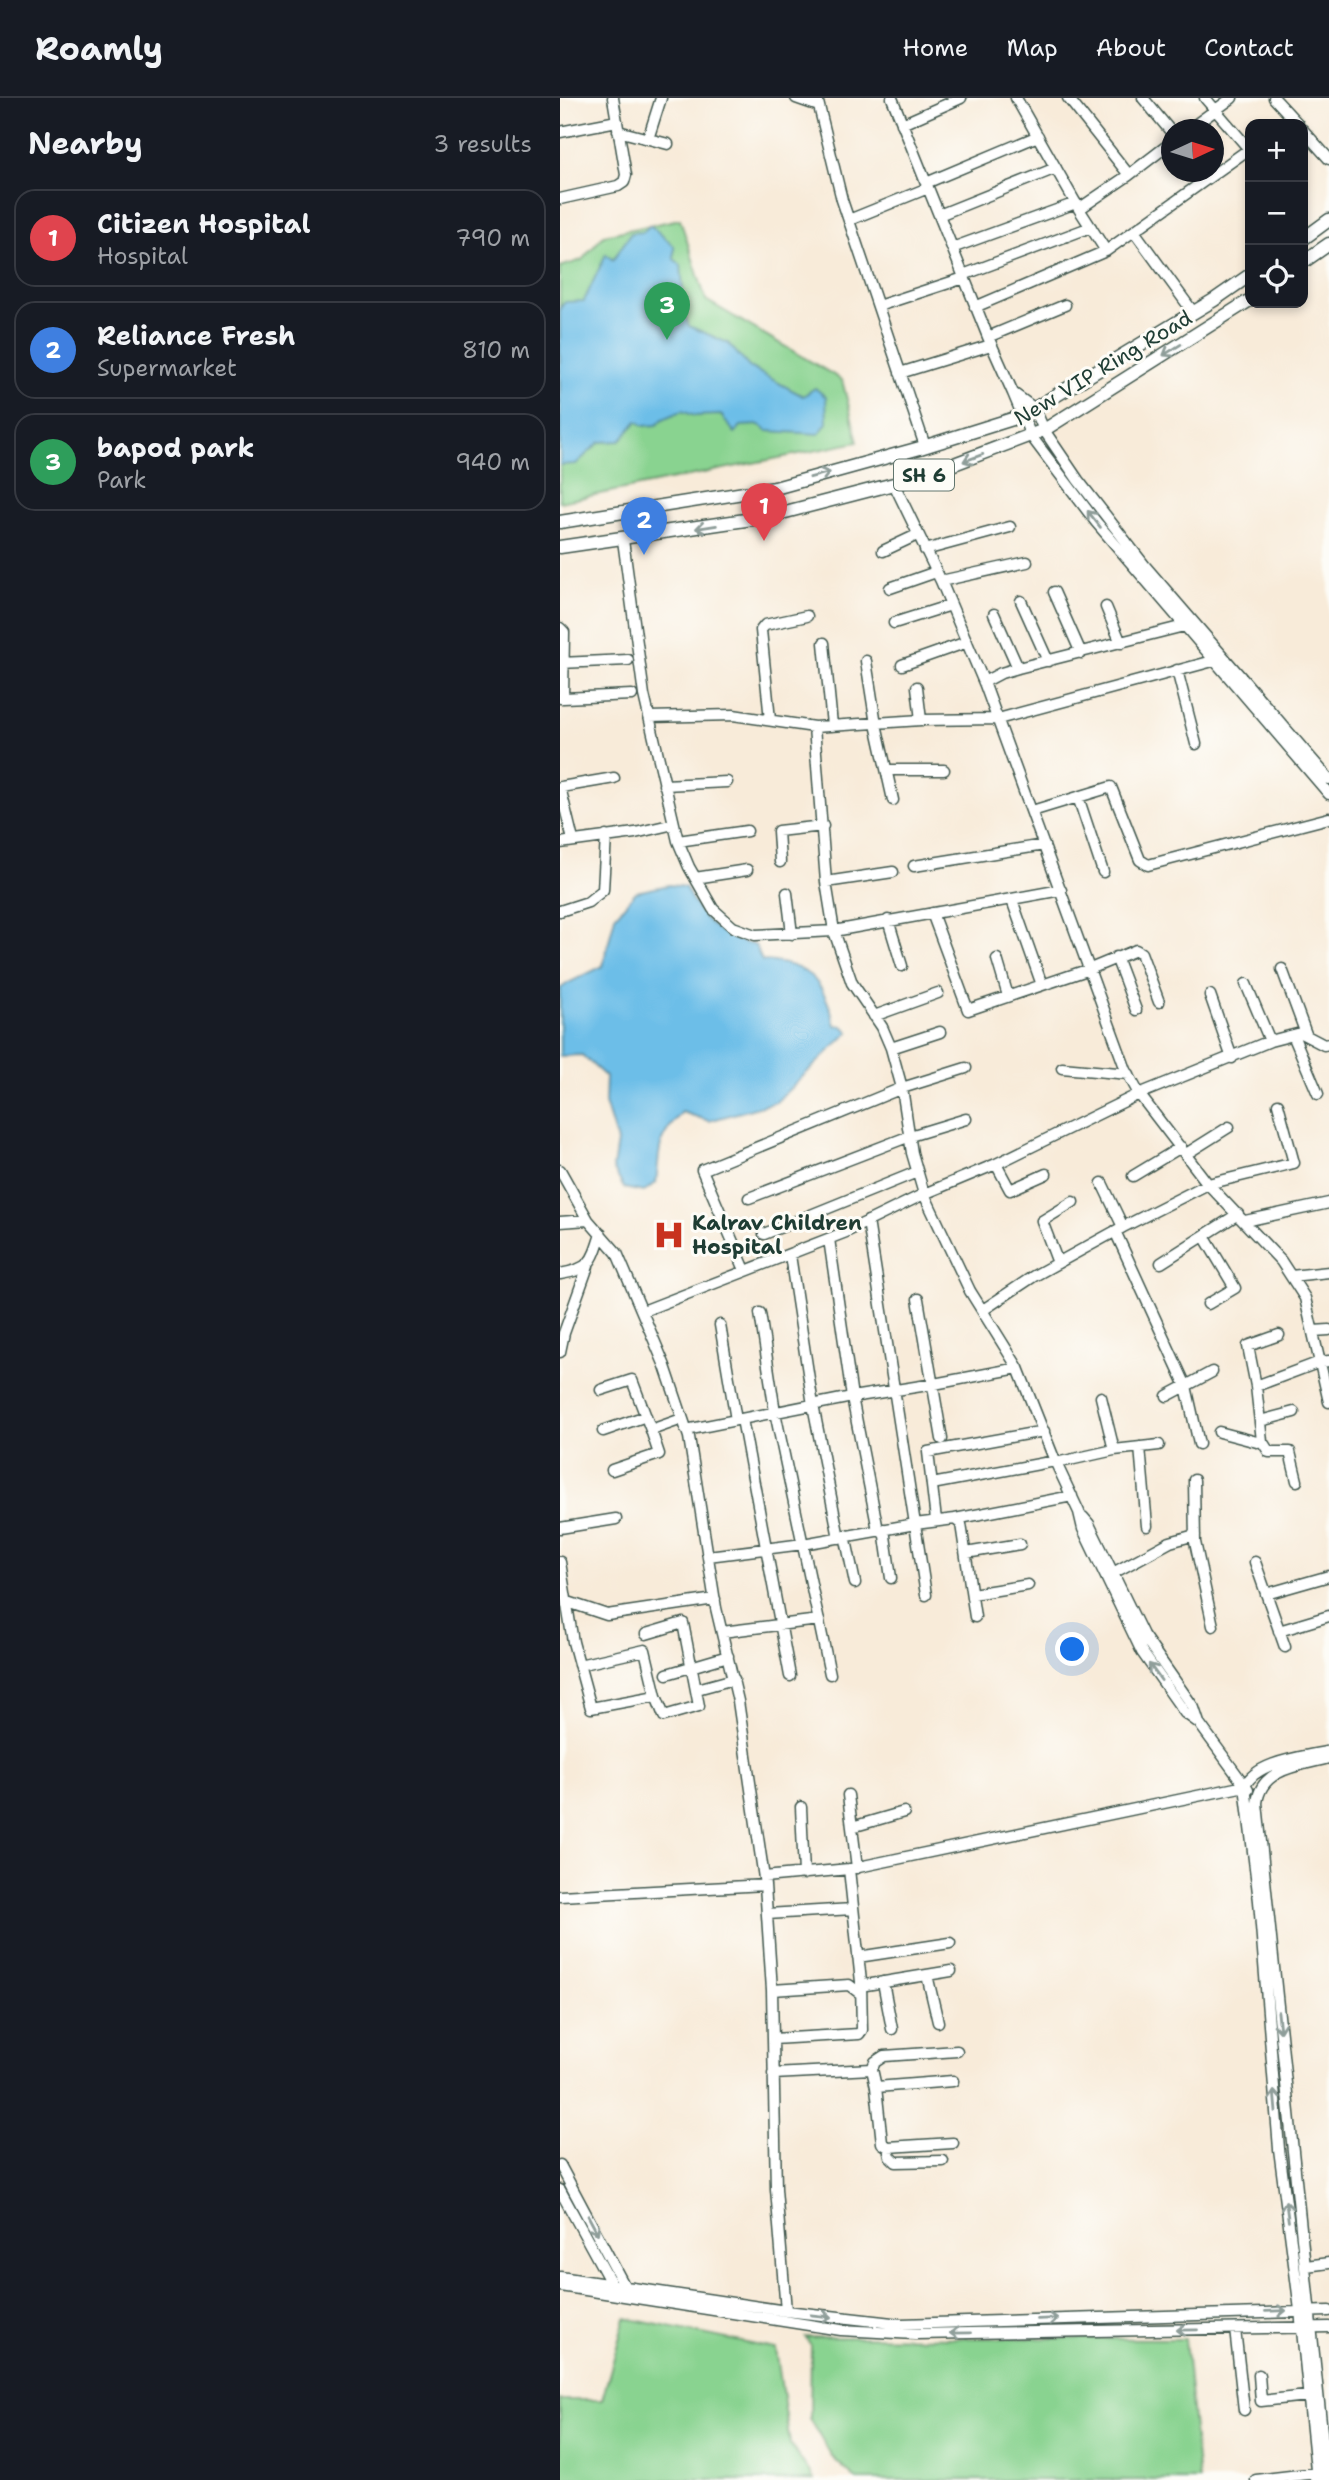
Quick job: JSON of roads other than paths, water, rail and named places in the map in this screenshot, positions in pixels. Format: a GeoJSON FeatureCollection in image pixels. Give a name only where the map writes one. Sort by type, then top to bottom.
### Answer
{"type":"FeatureCollection","features":[{"type":"Feature","properties":{"kind":"main road"},"geometry":{"type":"LineString","coordinates":[[1308,235],[1329,220]]}},
{"type":"Feature","properties":{"kind":"main road"},"geometry":{"type":"LineString","coordinates":[[1308,259],[1329,244]]}},
{"type":"Feature","properties":{"kind":"main road","name":"New VIP Ring Road"},"geometry":{"type":"LineString","coordinates":[[560,522],[775,488],[1022,416],[1245,278]]}},
{"type":"Feature","properties":{"kind":"main road","name":"New VIP Ring Road"},"geometry":{"type":"LineString","coordinates":[[560,547],[623,540],[766,517],[917,478],[1044,430],[1245,303]]}},
{"type":"Feature","properties":{"kind":"street"},"geometry":{"type":"LineString","coordinates":[[560,199],[618,186],[624,182],[626,175],[613,98]]}},
{"type":"Feature","properties":{"kind":"street"},"geometry":{"type":"LineString","coordinates":[[648,139],[661,98]]}},
{"type":"Feature","properties":{"kind":"street"},"geometry":{"type":"LineString","coordinates":[[796,98],[818,102],[849,220],[925,446]]}},
{"type":"Feature","properties":{"kind":"street"},"geometry":{"type":"LineString","coordinates":[[891,98],[989,341],[1031,436],[1096,522],[1184,626],[1329,779]]}},
{"type":"Feature","properties":{"kind":"street"},"geometry":{"type":"LineString","coordinates":[[902,124],[961,98]]}},
{"type":"Feature","properties":{"kind":"street"},"geometry":{"type":"LineString","coordinates":[[1016,98],[1107,251]]}},
{"type":"Feature","properties":{"kind":"street"},"geometry":{"type":"LineString","coordinates":[[1068,98],[1129,175]]}},
{"type":"Feature","properties":{"kind":"street"},"geometry":{"type":"LineString","coordinates":[[1143,98],[1161,120]]}},
{"type":"Feature","properties":{"kind":"street"},"geometry":{"type":"LineString","coordinates":[[975,307],[1107,251],[1249,149],[1205,98]]}},
{"type":"Feature","properties":{"kind":"street"},"geometry":{"type":"LineString","coordinates":[[1203,119],[1232,98]]}},
{"type":"Feature","properties":{"kind":"street"},"geometry":{"type":"LineString","coordinates":[[1274,98],[1293,119]]}},
{"type":"Feature","properties":{"kind":"street"},"geometry":{"type":"LineString","coordinates":[[560,132],[617,126],[668,145]]}},
{"type":"Feature","properties":{"kind":"street"},"geometry":{"type":"LineString","coordinates":[[849,220],[1038,136]]}},
{"type":"Feature","properties":{"kind":"street"},"geometry":{"type":"LineString","coordinates":[[1308,136],[1329,159]]}},
{"type":"Feature","properties":{"kind":"street"},"geometry":{"type":"LineString","coordinates":[[952,248],[1078,206],[1129,175],[1161,150]]}},
{"type":"Feature","properties":{"kind":"street"},"geometry":{"type":"LineString","coordinates":[[939,215],[1056,168]]}},
{"type":"Feature","properties":{"kind":"street"},"geometry":{"type":"LineString","coordinates":[[878,306],[963,277],[1091,227]]}},
{"type":"Feature","properties":{"kind":"street"},"geometry":{"type":"LineString","coordinates":[[1134,231],[1193,312]]}},
{"type":"Feature","properties":{"kind":"street"},"geometry":{"type":"LineString","coordinates":[[900,373],[989,341],[1065,305]]}},
{"type":"Feature","properties":{"kind":"street"},"geometry":{"type":"LineString","coordinates":[[1013,393],[1035,408],[1044,430],[1081,484],[1217,658],[1329,794]]}},
{"type":"Feature","properties":{"kind":"street"},"geometry":{"type":"LineString","coordinates":[[894,484],[984,682],[1129,1074],[1139,1094],[1208,1184],[1281,1261],[1305,1298],[1324,1362],[1329,1402]]}},
{"type":"Feature","properties":{"kind":"street"},"geometry":{"type":"LineString","coordinates":[[925,550],[1010,527]]}},
{"type":"Feature","properties":{"kind":"street"},"geometry":{"type":"LineString","coordinates":[[883,551],[917,535]]}},
{"type":"Feature","properties":{"kind":"street"},"geometry":{"type":"LineString","coordinates":[[623,540],[649,717],[678,841],[713,909],[733,927],[755,935],[834,931],[1061,890]]}},
{"type":"Feature","properties":{"kind":"street"},"geometry":{"type":"LineString","coordinates":[[890,588],[1027,562]]}},
{"type":"Feature","properties":{"kind":"street"},"geometry":{"type":"LineString","coordinates":[[1054,592],[1081,653]]}},
{"type":"Feature","properties":{"kind":"street"},"geometry":{"type":"LineString","coordinates":[[1021,601],[1048,661]]}},
{"type":"Feature","properties":{"kind":"street"},"geometry":{"type":"LineString","coordinates":[[894,623],[951,605]]}},
{"type":"Feature","properties":{"kind":"street"},"geometry":{"type":"LineString","coordinates":[[1106,607],[1121,643]]}},
{"type":"Feature","properties":{"kind":"street"},"geometry":{"type":"LineString","coordinates":[[994,614],[1018,668]]}},
{"type":"Feature","properties":{"kind":"street"},"geometry":{"type":"LineString","coordinates":[[770,720],[761,630],[765,625],[807,616]]}},
{"type":"Feature","properties":{"kind":"street"},"geometry":{"type":"LineString","coordinates":[[984,682],[1018,668],[1184,626]]}},
{"type":"Feature","properties":{"kind":"street"},"geometry":{"type":"LineString","coordinates":[[560,628],[564,632],[561,698],[632,695]]}},
{"type":"Feature","properties":{"kind":"street"},"geometry":{"type":"LineString","coordinates":[[902,665],[967,642]]}},
{"type":"Feature","properties":{"kind":"street"},"geometry":{"type":"LineString","coordinates":[[824,643],[832,725]]}},
{"type":"Feature","properties":{"kind":"street"},"geometry":{"type":"LineString","coordinates":[[649,717],[733,715],[814,727],[921,720],[998,719],[1217,658]]}},
{"type":"Feature","properties":{"kind":"street"},"geometry":{"type":"LineString","coordinates":[[561,663],[628,660]]}},
{"type":"Feature","properties":{"kind":"street"},"geometry":{"type":"LineString","coordinates":[[866,661],[876,724],[893,800]]}},
{"type":"Feature","properties":{"kind":"street"},"geometry":{"type":"LineString","coordinates":[[1177,670],[1196,744]]}},
{"type":"Feature","properties":{"kind":"street"},"geometry":{"type":"LineString","coordinates":[[917,687],[921,720]]}},
{"type":"Feature","properties":{"kind":"street"},"geometry":{"type":"LineString","coordinates":[[814,727],[826,882],[834,931],[852,983],[891,1048],[924,1194],[970,1291],[1018,1368],[1055,1462],[1079,1512],[1083,1530],[1142,1652],[1185,1713],[1199,1723]]}},
{"type":"Feature","properties":{"kind":"street"},"geometry":{"type":"LineString","coordinates":[[887,770],[944,770]]}},
{"type":"Feature","properties":{"kind":"street"},"geometry":{"type":"LineString","coordinates":[[573,839],[561,787],[614,778]]}},
{"type":"Feature","properties":{"kind":"street"},"geometry":{"type":"LineString","coordinates":[[663,785],[727,782]]}},
{"type":"Feature","properties":{"kind":"street"},"geometry":{"type":"LineString","coordinates":[[1032,811],[1112,788],[1140,860],[1148,865],[1329,818]]}},
{"type":"Feature","properties":{"kind":"street"},"geometry":{"type":"LineString","coordinates":[[1078,797],[1102,872]]}},
{"type":"Feature","properties":{"kind":"street"},"geometry":{"type":"LineString","coordinates":[[560,843],[573,839],[635,833],[674,824]]}},
{"type":"Feature","properties":{"kind":"street"},"geometry":{"type":"LineString","coordinates":[[780,862],[778,831],[823,826]]}},
{"type":"Feature","properties":{"kind":"street"},"geometry":{"type":"LineString","coordinates":[[678,841],[747,831]]}},
{"type":"Feature","properties":{"kind":"street"},"geometry":{"type":"LineString","coordinates":[[560,911],[588,902],[603,890],[606,836]]}},
{"type":"Feature","properties":{"kind":"street"},"geometry":{"type":"LineString","coordinates":[[914,866],[1044,845]]}},
{"type":"Feature","properties":{"kind":"street"},"geometry":{"type":"LineString","coordinates":[[695,878],[747,870]]}},
{"type":"Feature","properties":{"kind":"street"},"geometry":{"type":"LineString","coordinates":[[826,882],[893,872]]}},
{"type":"Feature","properties":{"kind":"street"},"geometry":{"type":"LineString","coordinates":[[787,893],[792,934]]}},
{"type":"Feature","properties":{"kind":"street"},"geometry":{"type":"LineString","coordinates":[[1012,900],[1042,985]]}},
{"type":"Feature","properties":{"kind":"street"},"geometry":{"type":"LineString","coordinates":[[932,913],[968,1010],[1090,968],[1132,950],[1139,950],[1159,1002]]}},
{"type":"Feature","properties":{"kind":"street"},"geometry":{"type":"LineString","coordinates":[[888,920],[902,966]]}},
{"type":"Feature","properties":{"kind":"street"},"geometry":{"type":"LineString","coordinates":[[1116,957],[1136,1010]]}},
{"type":"Feature","properties":{"kind":"street"},"geometry":{"type":"LineString","coordinates":[[997,959],[1008,996]]}},
{"type":"Feature","properties":{"kind":"street"},"geometry":{"type":"LineString","coordinates":[[1282,969],[1306,1034],[1318,1042],[1329,1044]]}},
{"type":"Feature","properties":{"kind":"street"},"geometry":{"type":"LineString","coordinates":[[1246,984],[1270,1041]]}},
{"type":"Feature","properties":{"kind":"street"},"geometry":{"type":"LineString","coordinates":[[874,1016],[938,993]]}},
{"type":"Feature","properties":{"kind":"street"},"geometry":{"type":"LineString","coordinates":[[1210,995],[1232,1058]]}},
{"type":"Feature","properties":{"kind":"street"},"geometry":{"type":"LineString","coordinates":[[891,1048],[940,1032]]}},
{"type":"Feature","properties":{"kind":"street"},"geometry":{"type":"LineString","coordinates":[[643,1311],[829,1239],[924,1194],[996,1164],[1139,1094],[1270,1041],[1306,1034]]}},
{"type":"Feature","properties":{"kind":"street"},"geometry":{"type":"LineString","coordinates":[[1293,1035],[1318,1094]]}},
{"type":"Feature","properties":{"kind":"street"},"geometry":{"type":"LineString","coordinates":[[745,1270],[702,1170],[902,1088],[966,1068]]}},
{"type":"Feature","properties":{"kind":"street"},"geometry":{"type":"LineString","coordinates":[[1062,1068],[1129,1074]]}},
{"type":"Feature","properties":{"kind":"street"},"geometry":{"type":"LineString","coordinates":[[983,1310],[1058,1263],[1208,1184],[1294,1163],[1278,1104]]}},
{"type":"Feature","properties":{"kind":"street"},"geometry":{"type":"LineString","coordinates":[[749,1198],[910,1136],[966,1118]]}},
{"type":"Feature","properties":{"kind":"street"},"geometry":{"type":"LineString","coordinates":[[1133,1176],[1228,1127]]}},
{"type":"Feature","properties":{"kind":"street"},"geometry":{"type":"LineString","coordinates":[[996,1164],[1010,1190],[1046,1174]]}},
{"type":"Feature","properties":{"kind":"street"},"geometry":{"type":"LineString","coordinates":[[560,1170],[588,1220],[617,1253],[665,1366],[684,1425],[715,1599],[734,1679],[764,1881],[772,1990],[776,2189],[786,2312]]}},
{"type":"Feature","properties":{"kind":"street"},"geometry":{"type":"LineString","coordinates":[[764,1234],[918,1172]]}},
{"type":"Feature","properties":{"kind":"street"},"geometry":{"type":"LineString","coordinates":[[1102,1183],[1186,1386],[1199,1444]]}},
{"type":"Feature","properties":{"kind":"street"},"geometry":{"type":"LineString","coordinates":[[560,1195],[575,1195]]}},
{"type":"Feature","properties":{"kind":"street"},"geometry":{"type":"LineString","coordinates":[[1058,1263],[1042,1221],[1073,1202]]}},
{"type":"Feature","properties":{"kind":"street"},"geometry":{"type":"LineString","coordinates":[[1161,1264],[1204,1236],[1241,1218],[1329,1203]]}},
{"type":"Feature","properties":{"kind":"street"},"geometry":{"type":"LineString","coordinates":[[560,1223],[588,1220]]}},
{"type":"Feature","properties":{"kind":"street"},"geometry":{"type":"LineString","coordinates":[[868,1221],[926,1595]]}},
{"type":"Feature","properties":{"kind":"street"},"geometry":{"type":"LineString","coordinates":[[560,1352],[561,1340],[601,1234]]}},
{"type":"Feature","properties":{"kind":"street"},"geometry":{"type":"LineString","coordinates":[[1204,1236],[1235,1288],[1208,1304]]}},
{"type":"Feature","properties":{"kind":"street"},"geometry":{"type":"LineString","coordinates":[[829,1239],[852,1397],[891,1578]]}},
{"type":"Feature","properties":{"kind":"street"},"geometry":{"type":"LineString","coordinates":[[790,1255],[813,1405],[855,1583]]}},
{"type":"Feature","properties":{"kind":"street"},"geometry":{"type":"LineString","coordinates":[[560,1274],[580,1271],[587,1266]]}},
{"type":"Feature","properties":{"kind":"street"},"geometry":{"type":"LineString","coordinates":[[1291,1276],[1329,1272]]}},
{"type":"Feature","properties":{"kind":"street"},"geometry":{"type":"LineString","coordinates":[[918,1299],[942,1438]]}},
{"type":"Feature","properties":{"kind":"street"},"geometry":{"type":"LineString","coordinates":[[760,1312],[775,1412],[830,1674]]}},
{"type":"Feature","properties":{"kind":"street"},"geometry":{"type":"LineString","coordinates":[[720,1325],[790,1676]]}},
{"type":"Feature","properties":{"kind":"street"},"geometry":{"type":"LineString","coordinates":[[1313,1331],[1329,1329]]}},
{"type":"Feature","properties":{"kind":"street"},"geometry":{"type":"LineString","coordinates":[[1279,1335],[1251,1344],[1247,1348],[1256,1386],[1262,1441],[1269,1452],[1292,1453],[1297,1481]]}},
{"type":"Feature","properties":{"kind":"street"},"geometry":{"type":"LineString","coordinates":[[1256,1386],[1324,1362]]}},
{"type":"Feature","properties":{"kind":"street"},"geometry":{"type":"LineString","coordinates":[[651,1430],[739,1420],[1018,1368]]}},
{"type":"Feature","properties":{"kind":"street"},"geometry":{"type":"LineString","coordinates":[[1167,1396],[1212,1372]]}},
{"type":"Feature","properties":{"kind":"street"},"geometry":{"type":"LineString","coordinates":[[601,1390],[632,1380],[659,1454],[612,1470]]}},
{"type":"Feature","properties":{"kind":"street"},"geometry":{"type":"LineString","coordinates":[[1101,1397],[1114,1450]]}},
{"type":"Feature","properties":{"kind":"street"},"geometry":{"type":"LineString","coordinates":[[1260,1421],[1294,1412]]}},
{"type":"Feature","properties":{"kind":"street"},"geometry":{"type":"LineString","coordinates":[[603,1431],[646,1416]]}},
{"type":"Feature","properties":{"kind":"street"},"geometry":{"type":"LineString","coordinates":[[936,1520],[928,1452],[1044,1431]]}},
{"type":"Feature","properties":{"kind":"street"},"geometry":{"type":"LineString","coordinates":[[1219,1432],[1262,1441]]}},
{"type":"Feature","properties":{"kind":"street"},"geometry":{"type":"LineString","coordinates":[[932,1484],[1114,1450],[1159,1445]]}},
{"type":"Feature","properties":{"kind":"street"},"geometry":{"type":"LineString","coordinates":[[1140,1447],[1147,1526]]}},
{"type":"Feature","properties":{"kind":"street"},"geometry":{"type":"LineString","coordinates":[[1194,1480],[1195,1535],[1213,1626]]}},
{"type":"Feature","properties":{"kind":"street"},"geometry":{"type":"LineString","coordinates":[[708,1556],[803,1544],[1072,1496]]}},
{"type":"Feature","properties":{"kind":"street"},"geometry":{"type":"LineString","coordinates":[[1079,1512],[1089,1524],[1143,1634],[1191,1704],[1199,1723],[1257,1800]]}},
{"type":"Feature","properties":{"kind":"street"},"geometry":{"type":"LineString","coordinates":[[956,1518],[961,1524],[975,1618]]}},
{"type":"Feature","properties":{"kind":"street"},"geometry":{"type":"LineString","coordinates":[[560,1528],[616,1519]]}},
{"type":"Feature","properties":{"kind":"street"},"geometry":{"type":"LineString","coordinates":[[1113,1573],[1170,1542],[1195,1535]]}},
{"type":"Feature","properties":{"kind":"street"},"geometry":{"type":"LineString","coordinates":[[966,1553],[1020,1545]]}},
{"type":"Feature","properties":{"kind":"street"},"geometry":{"type":"LineString","coordinates":[[560,1562],[568,1602],[565,1623],[591,1708],[656,1696]]}},
{"type":"Feature","properties":{"kind":"street"},"geometry":{"type":"LineString","coordinates":[[1255,1562],[1284,1647]]}},
{"type":"Feature","properties":{"kind":"street"},"geometry":{"type":"LineString","coordinates":[[1266,1594],[1329,1576]]}},
{"type":"Feature","properties":{"kind":"street"},"geometry":{"type":"LineString","coordinates":[[972,1594],[1028,1585]]}},
{"type":"Feature","properties":{"kind":"street"},"geometry":{"type":"LineString","coordinates":[[568,1602],[607,1615],[715,1599]]}},
{"type":"Feature","properties":{"kind":"street"},"geometry":{"type":"LineString","coordinates":[[1279,1631],[1329,1616]]}},
{"type":"Feature","properties":{"kind":"street"},"geometry":{"type":"LineString","coordinates":[[722,1632],[819,1619]]}},
{"type":"Feature","properties":{"kind":"street"},"geometry":{"type":"LineString","coordinates":[[579,1665],[645,1650],[656,1696],[664,1716],[699,1706],[682,1623],[646,1634]]}},
{"type":"Feature","properties":{"kind":"street"},"geometry":{"type":"LineString","coordinates":[[667,1674],[727,1656]]}},
{"type":"Feature","properties":{"kind":"street"},"geometry":{"type":"LineString","coordinates":[[697,1689],[734,1679]]}},
{"type":"Feature","properties":{"kind":"street"},"geometry":{"type":"LineString","coordinates":[[1327,2480],[1314,2396],[1305,2310],[1279,2154],[1259,1901],[1245,1786],[1258,1771],[1329,1751]]}},
{"type":"Feature","properties":{"kind":"street"},"geometry":{"type":"LineString","coordinates":[[1305,2310],[1306,2266],[1257,1800],[1263,1784],[1273,1774],[1329,1758]]}},
{"type":"Feature","properties":{"kind":"street"},"geometry":{"type":"LineString","coordinates":[[560,1896],[764,1881],[853,1869],[1245,1786]]}},
{"type":"Feature","properties":{"kind":"street"},"geometry":{"type":"LineString","coordinates":[[773,2039],[859,2034],[862,2030],[848,1795]]}},
{"type":"Feature","properties":{"kind":"street"},"geometry":{"type":"LineString","coordinates":[[801,1807],[804,1874]]}},
{"type":"Feature","properties":{"kind":"street"},"geometry":{"type":"LineString","coordinates":[[852,1827],[904,1812]]}},
{"type":"Feature","properties":{"kind":"street"},"geometry":{"type":"LineString","coordinates":[[767,1914],[853,1909]]}},
{"type":"Feature","properties":{"kind":"street"},"geometry":{"type":"LineString","coordinates":[[858,1957],[950,1943]]}},
{"type":"Feature","properties":{"kind":"street"},"geometry":{"type":"LineString","coordinates":[[772,1990],[849,1984],[861,1988],[951,1971]]}},
{"type":"Feature","properties":{"kind":"street"},"geometry":{"type":"LineString","coordinates":[[927,1975],[938,2022]]}},
{"type":"Feature","properties":{"kind":"street"},"geometry":{"type":"LineString","coordinates":[[883,1982],[892,2029]]}},
{"type":"Feature","properties":{"kind":"street"},"geometry":{"type":"LineString","coordinates":[[953,2143],[888,2147],[882,2143],[872,2069],[875,2062],[884,2056],[957,2051]]}},
{"type":"Feature","properties":{"kind":"street"},"geometry":{"type":"LineString","coordinates":[[773,2074],[872,2069]]}},
{"type":"Feature","properties":{"kind":"street"},"geometry":{"type":"LineString","coordinates":[[876,2087],[953,2081]]}},
{"type":"Feature","properties":{"kind":"street"},"geometry":{"type":"LineString","coordinates":[[1277,2128],[1290,2126]]}},
{"type":"Feature","properties":{"kind":"street"},"geometry":{"type":"LineString","coordinates":[[888,2147],[890,2156],[896,2162],[943,2161]]}},
{"type":"Feature","properties":{"kind":"street"},"geometry":{"type":"LineString","coordinates":[[1279,2154],[1292,2152]]}},
{"type":"Feature","properties":{"kind":"street"},"geometry":{"type":"LineString","coordinates":[[560,2165],[625,2287]]}},
{"type":"Feature","properties":{"kind":"street"},"geometry":{"type":"LineString","coordinates":[[560,2190],[612,2285]]}},
{"type":"Feature","properties":{"kind":"street"},"geometry":{"type":"LineString","coordinates":[[1306,2266],[1329,2263]]}},
{"type":"Feature","properties":{"kind":"street"},"geometry":{"type":"LineString","coordinates":[[560,2277],[786,2312],[911,2324],[1329,2311]]}},
{"type":"Feature","properties":{"kind":"street"},"geometry":{"type":"LineString","coordinates":[[560,2286],[841,2330],[915,2334],[1329,2327]]}},
{"type":"Feature","properties":{"kind":"street"},"geometry":{"type":"LineString","coordinates":[[1235,2329],[1244,2410]]}},
{"type":"Feature","properties":{"kind":"street"},"geometry":{"type":"LineString","coordinates":[[1259,2375],[1261,2401],[1314,2396]]}},
{"type":"Feature","properties":{"kind":"street"},"geometry":{"type":"LineString","coordinates":[[1256,2480],[1316,2477],[1314,2396]]}},
{"type":"Feature","properties":{"kind":"water"},"geometry":{"type":"Polygon","coordinates":[[[650,225],[674,246],[674,259],[681,265],[683,291],[677,298],[689,326],[728,343],[749,367],[803,396],[815,388],[826,397],[827,423],[819,434],[767,431],[760,425],[741,426],[735,433],[721,415],[695,416],[682,411],[663,419],[657,425],[644,426],[637,421],[620,441],[600,442],[576,464],[560,465],[560,308],[565,302],[584,301],[606,254],[613,260],[631,233],[643,232],[650,225]]]}},
{"type":"Feature","properties":{"kind":"water"},"geometry":{"type":"Polygon","coordinates":[[[669,885],[685,887],[697,908],[713,926],[732,938],[755,945],[762,961],[792,966],[812,977],[826,997],[835,1025],[843,1026],[849,1032],[776,1102],[709,1121],[682,1112],[663,1138],[656,1183],[643,1192],[624,1188],[613,1168],[617,1142],[605,1103],[606,1077],[582,1055],[560,1056],[560,989],[603,966],[615,916],[636,892],[669,885]]]}},
{"type":"Feature","properties":{"kind":"place","name":"bapod park"},"geometry":{"type":"Point","coordinates":[667,340]}},
{"type":"Feature","properties":{"kind":"place","name":"Citizen Hospital"},"geometry":{"type":"Point","coordinates":[764,541]}},
{"type":"Feature","properties":{"kind":"place","name":"Reliance Fresh"},"geometry":{"type":"Point","coordinates":[644,555]}},
{"type":"Feature","properties":{"kind":"place","name":"Kalrav Children Hospital"},"geometry":{"type":"Point","coordinates":[669,1235]}}]}
